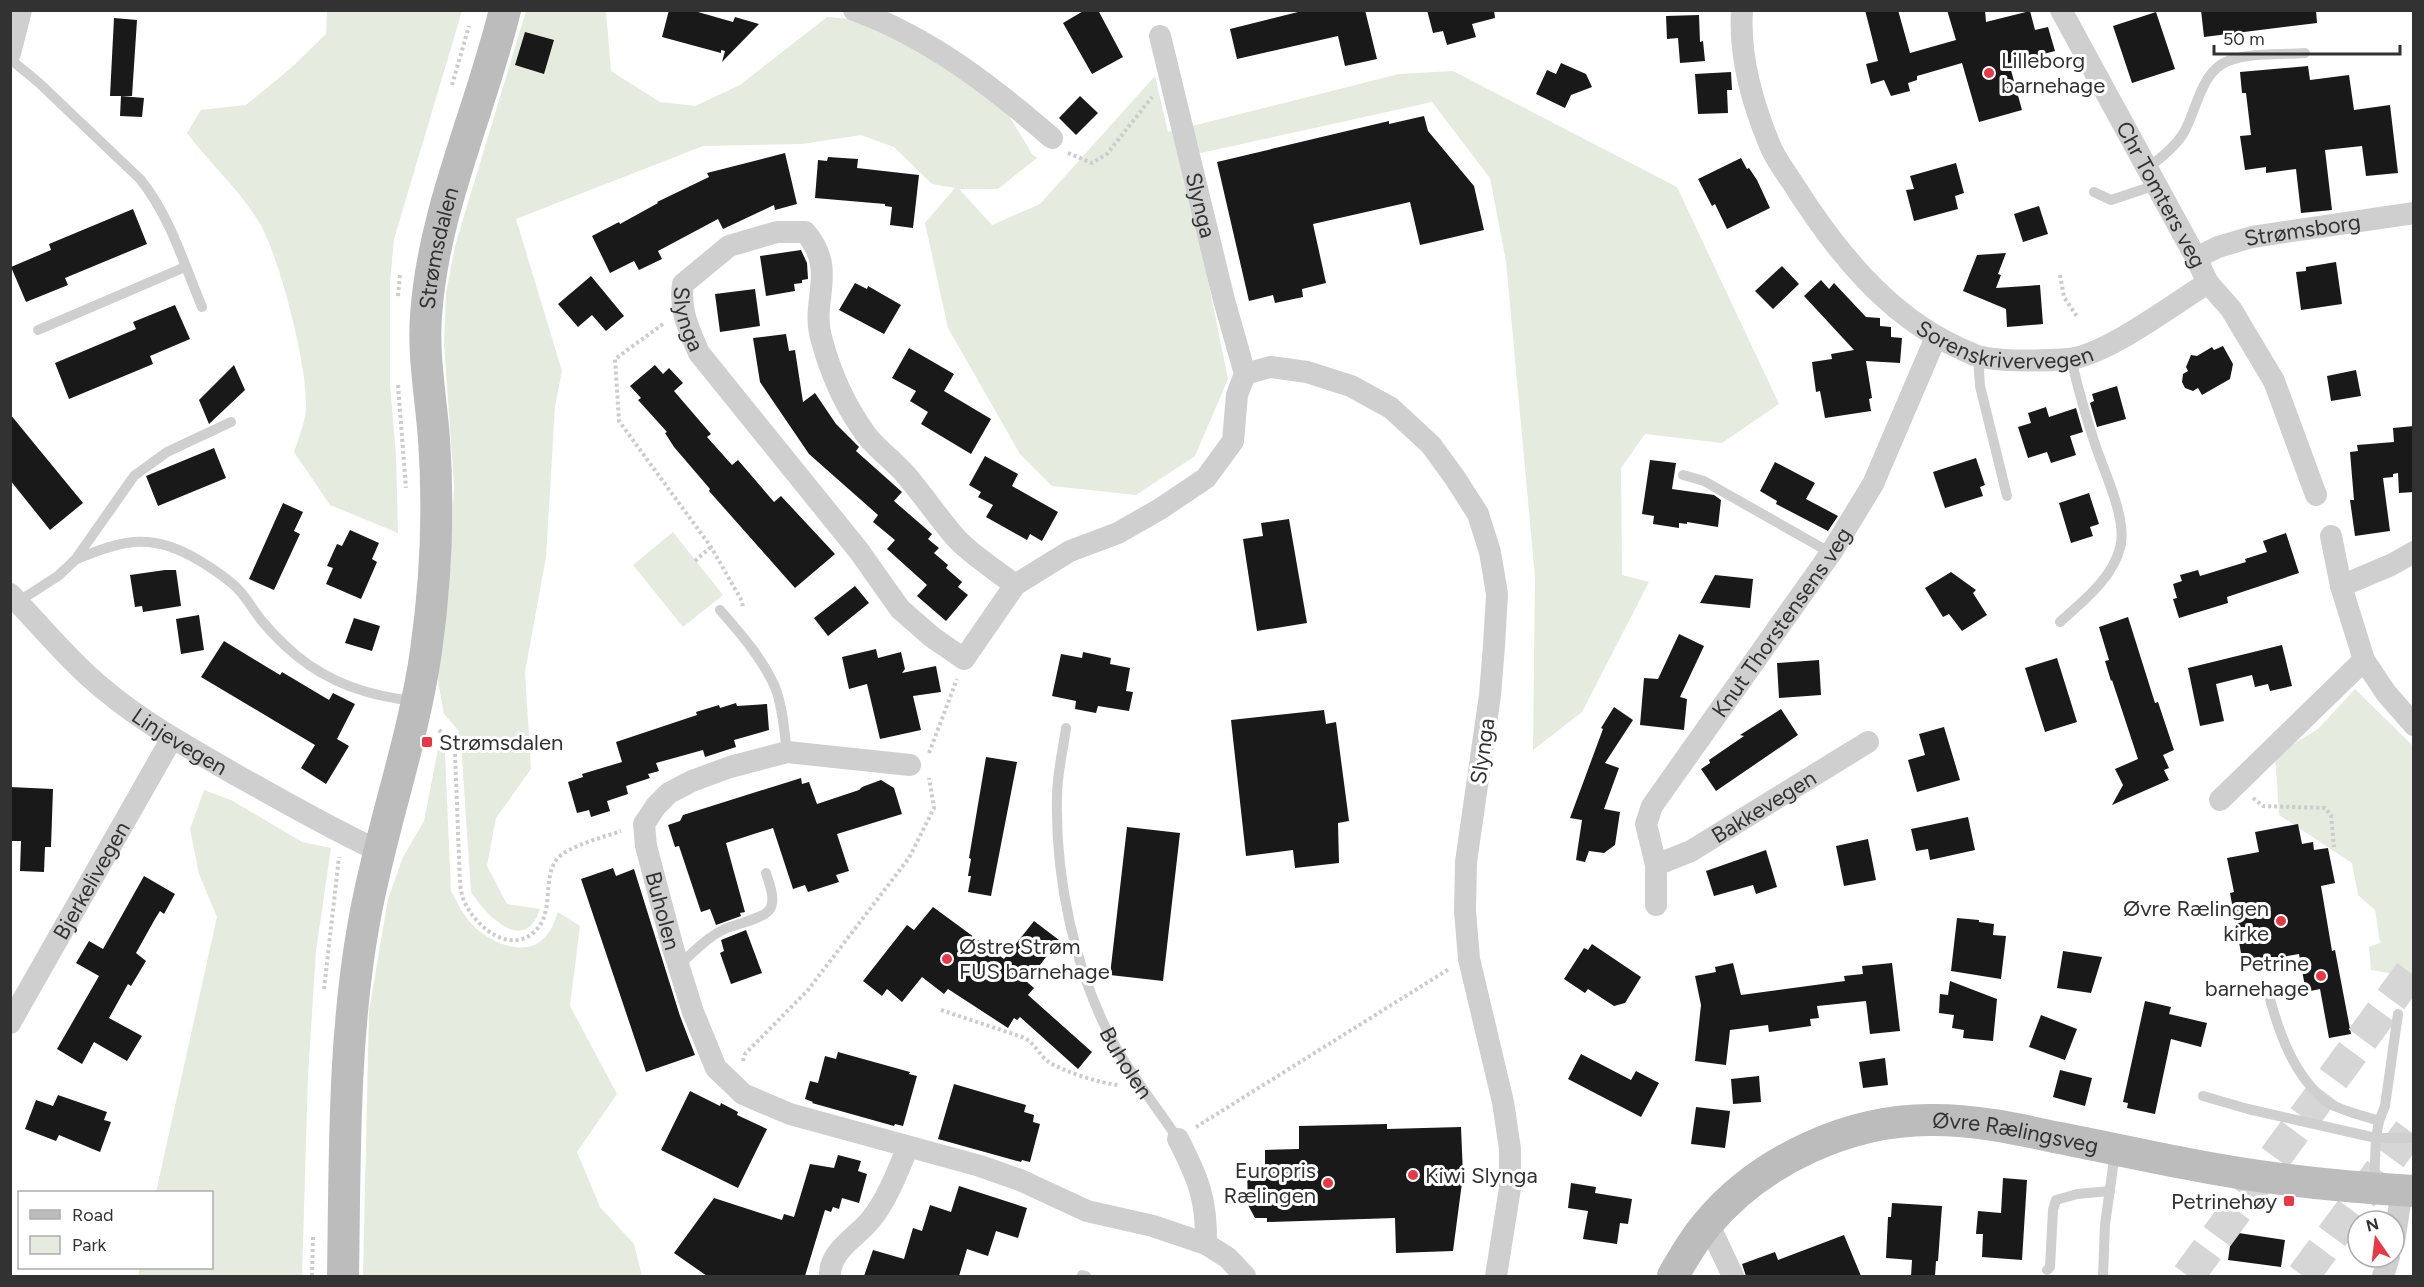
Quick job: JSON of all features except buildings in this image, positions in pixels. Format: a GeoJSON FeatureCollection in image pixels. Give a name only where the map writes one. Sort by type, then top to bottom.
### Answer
{"type":"FeatureCollection","features":[{"type":"Feature","properties":{"kind":"main road","name":"Strømsdalen"},"geometry":{"type":"LineString","coordinates":[[343,1276],[346,1124],[353,1003],[362,931],[379,851],[415,711],[430,620],[436,533],[434,440],[425,340],[429,285],[449,194],[505,10]]}},
{"type":"Feature","properties":{"kind":"main road","name":"Øvre Rælingsveg"},"geometry":{"type":"LineString","coordinates":[[1673,1276],[1708,1224],[1738,1194],[1789,1159],[1825,1141],[1877,1126],[1931,1120],[1959,1121],[2014,1128],[2219,1169],[2396,1190]]}},
{"type":"Feature","properties":{"kind":"street"},"geometry":{"type":"LineString","coordinates":[[13,52],[21,10]]}},
{"type":"Feature","properties":{"kind":"street"},"geometry":{"type":"LineString","coordinates":[[854,10],[890,24],[932,46],[1002,94],[1052,138]]}},
{"type":"Feature","properties":{"kind":"street","name":"Sorenskrivervegen"},"geometry":{"type":"LineString","coordinates":[[1742,10],[1741,23],[1750,91],[1769,146],[1819,224],[1863,276],[1911,320],[1936,337],[1978,356],[2005,359],[2071,359],[2110,344],[2208,283]]}},
{"type":"Feature","properties":{"kind":"street","name":"Chr Tomters veg"},"geometry":{"type":"LineString","coordinates":[[2061,10],[2208,283]]}},
{"type":"Feature","properties":{"kind":"street","name":"Slynga"},"geometry":{"type":"LineString","coordinates":[[1160,36],[1224,300],[1245,374],[1270,368],[1306,372],[1351,386],[1391,408],[1431,445],[1478,514],[1490,552],[1497,594],[1490,695],[1466,861],[1465,911],[1469,958],[1503,1102],[1510,1149],[1510,1188],[1496,1276]]}},
{"type":"Feature","properties":{"kind":"street","name":"Strømsborg"},"geometry":{"type":"LineString","coordinates":[[2196,258],[2218,247],[2252,237],[2414,213]]}},
{"type":"Feature","properties":{"kind":"street","name":"Slynga"},"geometry":{"type":"LineString","coordinates":[[964,659],[932,637],[900,609],[859,551],[699,353],[686,325],[681,301],[683,284],[729,246],[777,232],[805,232],[814,243],[822,266],[823,286],[818,321],[821,340],[847,405],[868,437],[905,474],[959,540],[1015,585]]}},
{"type":"Feature","properties":{"kind":"street"},"geometry":{"type":"LineString","coordinates":[[2208,283],[2231,309],[2274,381],[2316,495]]}},
{"type":"Feature","properties":{"kind":"street","name":"Knut Thorstensens veg"},"geometry":{"type":"LineString","coordinates":[[1656,905],[1656,865],[1646,824],[1652,806],[1831,553],[1873,484],[1936,337]]}},
{"type":"Feature","properties":{"kind":"street"},"geometry":{"type":"LineString","coordinates":[[964,659],[1015,585],[1070,551],[1126,529],[1206,478],[1233,441],[1237,395],[1245,374]]}},
{"type":"Feature","properties":{"kind":"street"},"geometry":{"type":"LineString","coordinates":[[2331,536],[2341,586],[2364,660],[2386,693],[2414,725]]}},
{"type":"Feature","properties":{"kind":"street"},"geometry":{"type":"LineString","coordinates":[[2341,586],[2391,566],[2414,552]]}},
{"type":"Feature","properties":{"kind":"street","name":"Linjevegen"},"geometry":{"type":"LineString","coordinates":[[13,600],[74,663],[107,693],[172,738],[343,835],[379,851]]}},
{"type":"Feature","properties":{"kind":"street"},"geometry":{"type":"LineString","coordinates":[[2220,800],[2364,660]]}},
{"type":"Feature","properties":{"kind":"street","name":"Bjerkelivegen"},"geometry":{"type":"LineString","coordinates":[[10,1023],[172,738]]}},
{"type":"Feature","properties":{"kind":"street","name":"Bakkevegen"},"geometry":{"type":"LineString","coordinates":[[1656,865],[1691,851],[1868,742]]}},
{"type":"Feature","properties":{"kind":"street"},"geometry":{"type":"LineString","coordinates":[[644,824],[656,806],[669,793],[684,785],[730,767],[787,752],[918,762]]}},
{"type":"Feature","properties":{"kind":"street","name":"Buholen"},"geometry":{"type":"LineString","coordinates":[[644,824],[646,846],[693,1012],[716,1068],[743,1094],[790,1114],[980,1166],[1020,1180],[1087,1210],[1153,1226],[1206,1244],[1228,1258],[1245,1276]]}},
{"type":"Feature","properties":{"kind":"street","name":"Buholen"},"geometry":{"type":"LineString","coordinates":[[1178,1139],[1202,1194],[1207,1215],[1206,1244]]}},
{"type":"Feature","properties":{"kind":"street"},"geometry":{"type":"LineString","coordinates":[[830,1276],[830,1266],[842,1248],[873,1218],[908,1147]]}},
{"type":"Feature","properties":{"kind":"street"},"geometry":{"type":"LineString","coordinates":[[2395,1209],[2396,1190]]}},
{"type":"Feature","properties":{"kind":"street"},"geometry":{"type":"LineString","coordinates":[[1708,1224],[1733,1276]]}},
{"type":"Feature","properties":{"kind":"lane"},"geometry":{"type":"LineString","coordinates":[[13,52],[38,82],[140,179],[161,210],[202,307]]}},
{"type":"Feature","properties":{"kind":"lane"},"geometry":{"type":"LineString","coordinates":[[2094,192],[2111,200],[2151,177],[2183,134],[2208,78],[2217,67],[2241,57],[2305,53]]}},
{"type":"Feature","properties":{"kind":"lane"},"geometry":{"type":"LineString","coordinates":[[38,330],[185,267]]}},
{"type":"Feature","properties":{"kind":"lane"},"geometry":{"type":"LineString","coordinates":[[1978,356],[1980,386],[2007,496]]}},
{"type":"Feature","properties":{"kind":"lane"},"geometry":{"type":"LineString","coordinates":[[2060,622],[2090,595],[2111,568],[2120,549],[2121,539],[2120,524],[2113,498],[2071,359]]}},
{"type":"Feature","properties":{"kind":"lane"},"geometry":{"type":"LineString","coordinates":[[13,600],[58,576],[75,560],[134,476],[167,452],[231,423]]}},
{"type":"Feature","properties":{"kind":"lane"},"geometry":{"type":"LineString","coordinates":[[1683,475],[1704,481],[1831,553]]}},
{"type":"Feature","properties":{"kind":"lane"},"geometry":{"type":"LineString","coordinates":[[75,560],[101,549],[131,541],[150,541],[176,548],[227,578],[298,657],[341,684],[415,711]]}},
{"type":"Feature","properties":{"kind":"lane"},"geometry":{"type":"LineString","coordinates":[[720,610],[745,639],[775,687],[781,708],[787,752]]}},
{"type":"Feature","properties":{"kind":"lane","name":"Buholen"},"geometry":{"type":"LineString","coordinates":[[1066,728],[1056,794],[1061,870],[1076,946],[1082,968],[1111,1038],[1178,1139]]}},
{"type":"Feature","properties":{"kind":"lane"},"geometry":{"type":"LineString","coordinates":[[679,965],[709,938],[726,928],[765,914],[770,909],[773,897],[766,873]]}},
{"type":"Feature","properties":{"kind":"lane"},"geometry":{"type":"LineString","coordinates":[[2270,999],[2279,1032],[2294,1062],[2310,1084],[2328,1103],[2379,1121]]}},
{"type":"Feature","properties":{"kind":"lane"},"geometry":{"type":"LineString","coordinates":[[2396,1190],[2376,1138],[2385,1106],[2398,1014]]}},
{"type":"Feature","properties":{"kind":"lane"},"geometry":{"type":"LineString","coordinates":[[2203,1096],[2248,1109],[2376,1138],[2414,1138]]}},
{"type":"Feature","properties":{"kind":"lane"},"geometry":{"type":"LineString","coordinates":[[2103,1276],[2105,1225],[2115,1149]]}},
{"type":"Feature","properties":{"kind":"lane"},"geometry":{"type":"LineString","coordinates":[[2047,1270],[2050,1267],[2053,1210],[2056,1200],[2077,1194],[2110,1191]]}},
{"type":"Feature","properties":{"kind":"path"},"geometry":{"type":"LineString","coordinates":[[1052,138],[1070,154],[1092,163],[1107,154],[1168,76]]}},
{"type":"Feature","properties":{"kind":"path"},"geometry":{"type":"LineString","coordinates":[[2060,275],[2064,297],[2078,318]]}},
{"type":"Feature","properties":{"kind":"path"},"geometry":{"type":"LineString","coordinates":[[683,310],[615,359],[619,421],[711,547],[742,601],[745,639]]}},
{"type":"Feature","properties":{"kind":"path"},"geometry":{"type":"LineString","coordinates":[[695,561],[711,547]]}},
{"type":"Feature","properties":{"kind":"path"},"geometry":{"type":"LineString","coordinates":[[735,1086],[745,1054],[808,990],[909,858],[934,808],[918,762],[964,659]]}},
{"type":"Feature","properties":{"kind":"path"},"geometry":{"type":"LineString","coordinates":[[415,711],[452,742],[462,896],[474,917],[497,937],[505,940],[521,940],[539,927],[547,907],[553,867],[563,854],[644,824]]}},
{"type":"Feature","properties":{"kind":"path"},"geometry":{"type":"LineString","coordinates":[[2237,784],[2264,806],[2325,808],[2331,815],[2334,847]]}},
{"type":"Feature","properties":{"kind":"path"},"geometry":{"type":"LineString","coordinates":[[1178,1139],[1383,1009],[1469,958]]}},
{"type":"Feature","properties":{"kind":"path"},"geometry":{"type":"LineString","coordinates":[[941,1010],[1025,1038],[1033,1043],[1047,1061],[1077,1074],[1116,1085],[1140,1082]]}},
{"type":"Feature","properties":{"kind":"green space"},"geometry":{"type":"Polygon","coordinates":[[[327,11],[462,11],[394,239],[390,283],[390,385],[396,455],[398,533],[330,505],[294,452],[305,416],[304,375],[292,318],[276,261],[267,238],[251,210],[187,133],[201,110],[246,105],[291,68],[326,34],[327,11]]]}},
{"type":"Feature","properties":{"kind":"green space"},"geometry":{"type":"Polygon","coordinates":[[[526,11],[606,11],[611,71],[660,102],[695,106],[740,85],[827,17],[878,21],[1002,104],[1032,154],[1037,158],[998,189],[959,189],[992,225],[1040,204],[1155,76],[1168,132],[1399,74],[1453,71],[1677,187],[1779,404],[1722,443],[1645,434],[1621,468],[1622,575],[1649,582],[1582,712],[1533,750],[1535,577],[1506,261],[1490,178],[1432,102],[1183,157],[1228,379],[1195,456],[1136,495],[1052,486],[1020,454],[948,328],[925,223],[955,188],[932,184],[894,147],[861,135],[802,144],[703,146],[516,219],[562,371],[555,407],[546,557],[525,672],[531,769],[496,818],[487,866],[507,904],[540,909],[533,923],[525,929],[516,930],[506,927],[486,912],[471,892],[461,743],[458,730],[444,714],[437,676],[449,590],[454,485],[444,344],[446,293],[455,246],[526,11]]]}},
{"type":"Feature","properties":{"kind":"green space"},"geometry":{"type":"Polygon","coordinates":[[[673,532],[723,595],[683,627],[633,565],[673,532]]]}},
{"type":"Feature","properties":{"kind":"green space"},"geometry":{"type":"Polygon","coordinates":[[[2355,689],[2413,746],[2413,977],[2371,970],[2369,947],[2380,943],[2375,910],[2358,895],[2352,863],[2279,815],[2275,755],[2318,729],[2355,689]]]}},
{"type":"Feature","properties":{"kind":"green space"},"geometry":{"type":"Polygon","coordinates":[[[440,739],[444,744],[445,754],[451,891],[466,917],[484,935],[500,943],[518,947],[535,945],[542,940],[550,931],[558,912],[580,926],[570,1006],[617,1094],[577,1152],[600,1207],[634,1244],[642,1276],[363,1276],[369,1011],[388,899],[403,857],[424,821],[440,739]]]}},
{"type":"Feature","properties":{"kind":"green space"},"geometry":{"type":"Polygon","coordinates":[[[204,790],[231,800],[302,842],[331,848],[316,951],[308,1076],[302,1276],[138,1276],[140,1269],[213,1269],[213,1191],[156,1191],[217,917],[199,874],[190,829],[204,790]]]}},
{"type":"Feature","properties":{"kind":"tunnel"},"geometry":{"type":"LineString","coordinates":[[2188,1276],[2414,968]]}},
{"type":"Feature","properties":{"kind":"tunnel"},"geometry":{"type":"LineString","coordinates":[[2303,1276],[2414,1125]]}},
{"type":"Feature","properties":{"kind":"place","name":"Lilleborg barnehage"},"geometry":{"type":"Point","coordinates":[1989,73]}},
{"type":"Feature","properties":{"kind":"place","name":"Strømsdalen"},"geometry":{"type":"Point","coordinates":[427,742]}},
{"type":"Feature","properties":{"kind":"place","name":"Øvre Rælingen kirke"},"geometry":{"type":"Point","coordinates":[2281,921]}},
{"type":"Feature","properties":{"kind":"place","name":"Østre Strøm FUS barnehage"},"geometry":{"type":"Point","coordinates":[947,959]}},
{"type":"Feature","properties":{"kind":"place","name":"Petrine barnehage"},"geometry":{"type":"Point","coordinates":[2321,976]}},
{"type":"Feature","properties":{"kind":"place","name":"Kiwi Slynga"},"geometry":{"type":"Point","coordinates":[1413,1175]}},
{"type":"Feature","properties":{"kind":"place","name":"Europris Rælingen"},"geometry":{"type":"Point","coordinates":[1328,1183]}},
{"type":"Feature","properties":{"kind":"place","name":"Petrinehøy"},"geometry":{"type":"Point","coordinates":[2289,1201]}}]}
